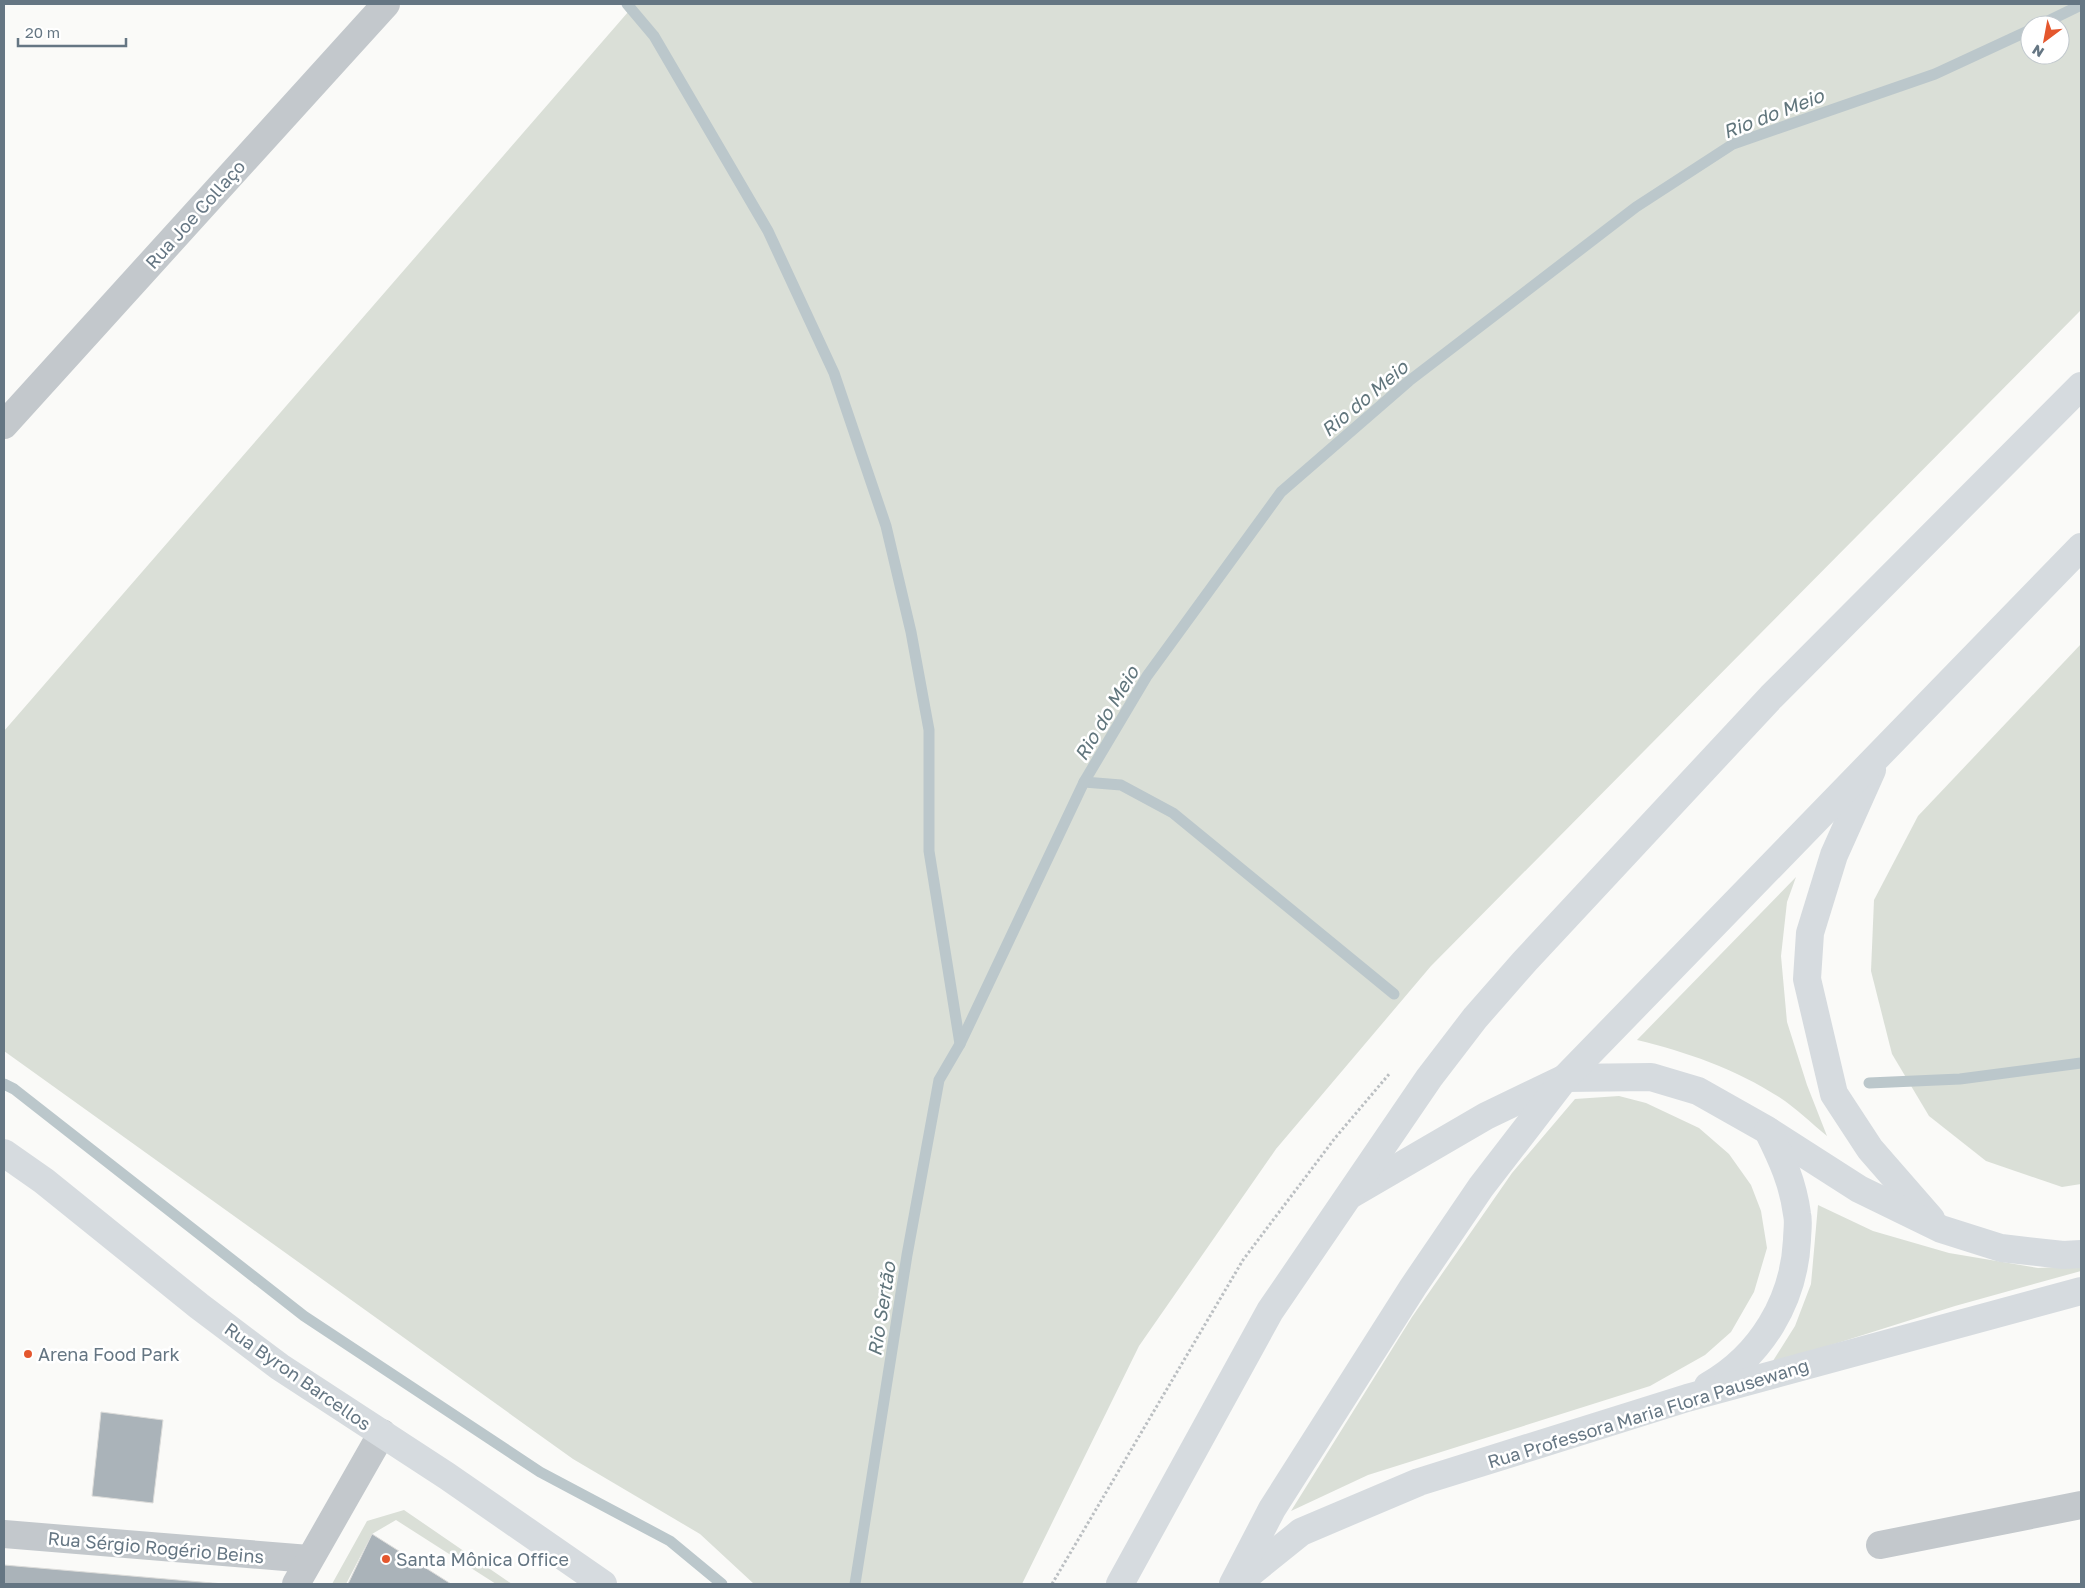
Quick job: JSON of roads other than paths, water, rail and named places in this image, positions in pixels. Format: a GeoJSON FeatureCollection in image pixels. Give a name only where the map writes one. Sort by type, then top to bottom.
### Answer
{"type":"FeatureCollection","features":[{"type":"Feature","properties":{"kind":"main road"},"geometry":{"type":"LineString","coordinates":[[1120,1584],[1270,1311],[1345,1198],[1475,1018],[1526,960],[1771,697],[2081,386]]}},
{"type":"Feature","properties":{"kind":"main road"},"geometry":{"type":"LineString","coordinates":[[1233,1584],[1272,1509],[1413,1287],[1481,1187],[1565,1078],[2081,547]]}},
{"type":"Feature","properties":{"kind":"main road"},"geometry":{"type":"LineString","coordinates":[[1879,754],[1834,855],[1810,933],[1807,979],[1834,1094],[1870,1149],[1940,1229]]}},
{"type":"Feature","properties":{"kind":"main road"},"geometry":{"type":"LineString","coordinates":[[1345,1198],[1486,1116],[1565,1078],[1651,1077],[1698,1091],[1768,1130],[1859,1189],[1940,1229],[2001,1248],[2063,1256],[2081,1254]]}},
{"type":"Feature","properties":{"kind":"main road"},"geometry":{"type":"LineString","coordinates":[[1687,1398],[1726,1376],[1760,1344],[1783,1305],[1796,1261],[1798,1215],[1788,1171],[1768,1130]]}},
{"type":"Feature","properties":{"kind":"main road","name":"Rua Byron Barcellos"},"geometry":{"type":"LineString","coordinates":[[4,1153],[44,1181],[199,1306],[280,1367],[504,1514],[603,1584]]}},
{"type":"Feature","properties":{"kind":"main road","name":"Rua Professora Maria Flora Pausewang"},"geometry":{"type":"LineString","coordinates":[[1237,1584],[1301,1532],[1419,1482],[1687,1398],[2081,1292]]}},
{"type":"Feature","properties":{"kind":"street","name":"Rua Joe Collaço"},"geometry":{"type":"LineString","coordinates":[[4,425],[386,4]]}},
{"type":"Feature","properties":{"kind":"street"},"geometry":{"type":"LineString","coordinates":[[296,1584],[382,1433]]}},
{"type":"Feature","properties":{"kind":"street"},"geometry":{"type":"LineString","coordinates":[[1880,1545],[2081,1506]]}},
{"type":"Feature","properties":{"kind":"street","name":"Rua Sérgio Rogério Beins"},"geometry":{"type":"LineString","coordinates":[[4,1534],[309,1559]]}},
{"type":"Feature","properties":{"kind":"waterway"},"geometry":{"type":"LineString","coordinates":[[627,4],[654,36],[768,231],[834,373],[886,526],[911,632],[929,730],[929,851],[960,1044]]}},
{"type":"Feature","properties":{"kind":"waterway","name":"Rio do Meio"},"geometry":{"type":"LineString","coordinates":[[2060,15],[2081,5]]}},
{"type":"Feature","properties":{"kind":"waterway","name":"Rio do Meio"},"geometry":{"type":"LineString","coordinates":[[855,1584],[907,1255],[939,1080],[960,1044],[1084,782],[1147,676],[1281,492],[1409,381],[1636,207],[1733,144],[1935,74],[2020,35]]}},
{"type":"Feature","properties":{"kind":"waterway"},"geometry":{"type":"LineString","coordinates":[[1084,782],[1121,785],[1173,813],[1394,994]]}},
{"type":"Feature","properties":{"kind":"waterway"},"geometry":{"type":"LineString","coordinates":[[1869,1083],[1960,1079],[2081,1063]]}},
{"type":"Feature","properties":{"kind":"waterway"},"geometry":{"type":"LineString","coordinates":[[4,1084],[14,1089],[304,1316],[540,1472],[670,1541],[722,1584]]}},
{"type":"Feature","properties":{"kind":"place","name":"Arena Food Park"},"geometry":{"type":"Point","coordinates":[28,1354]}},
{"type":"Feature","properties":{"kind":"place","name":"Santa Mônica Office"},"geometry":{"type":"Point","coordinates":[386,1559]}},
{"type":"Feature","properties":{"kind":"water label","name":"Rio Sertão"},"geometry":{"type":"Point","coordinates":[881,1309]}}]}
